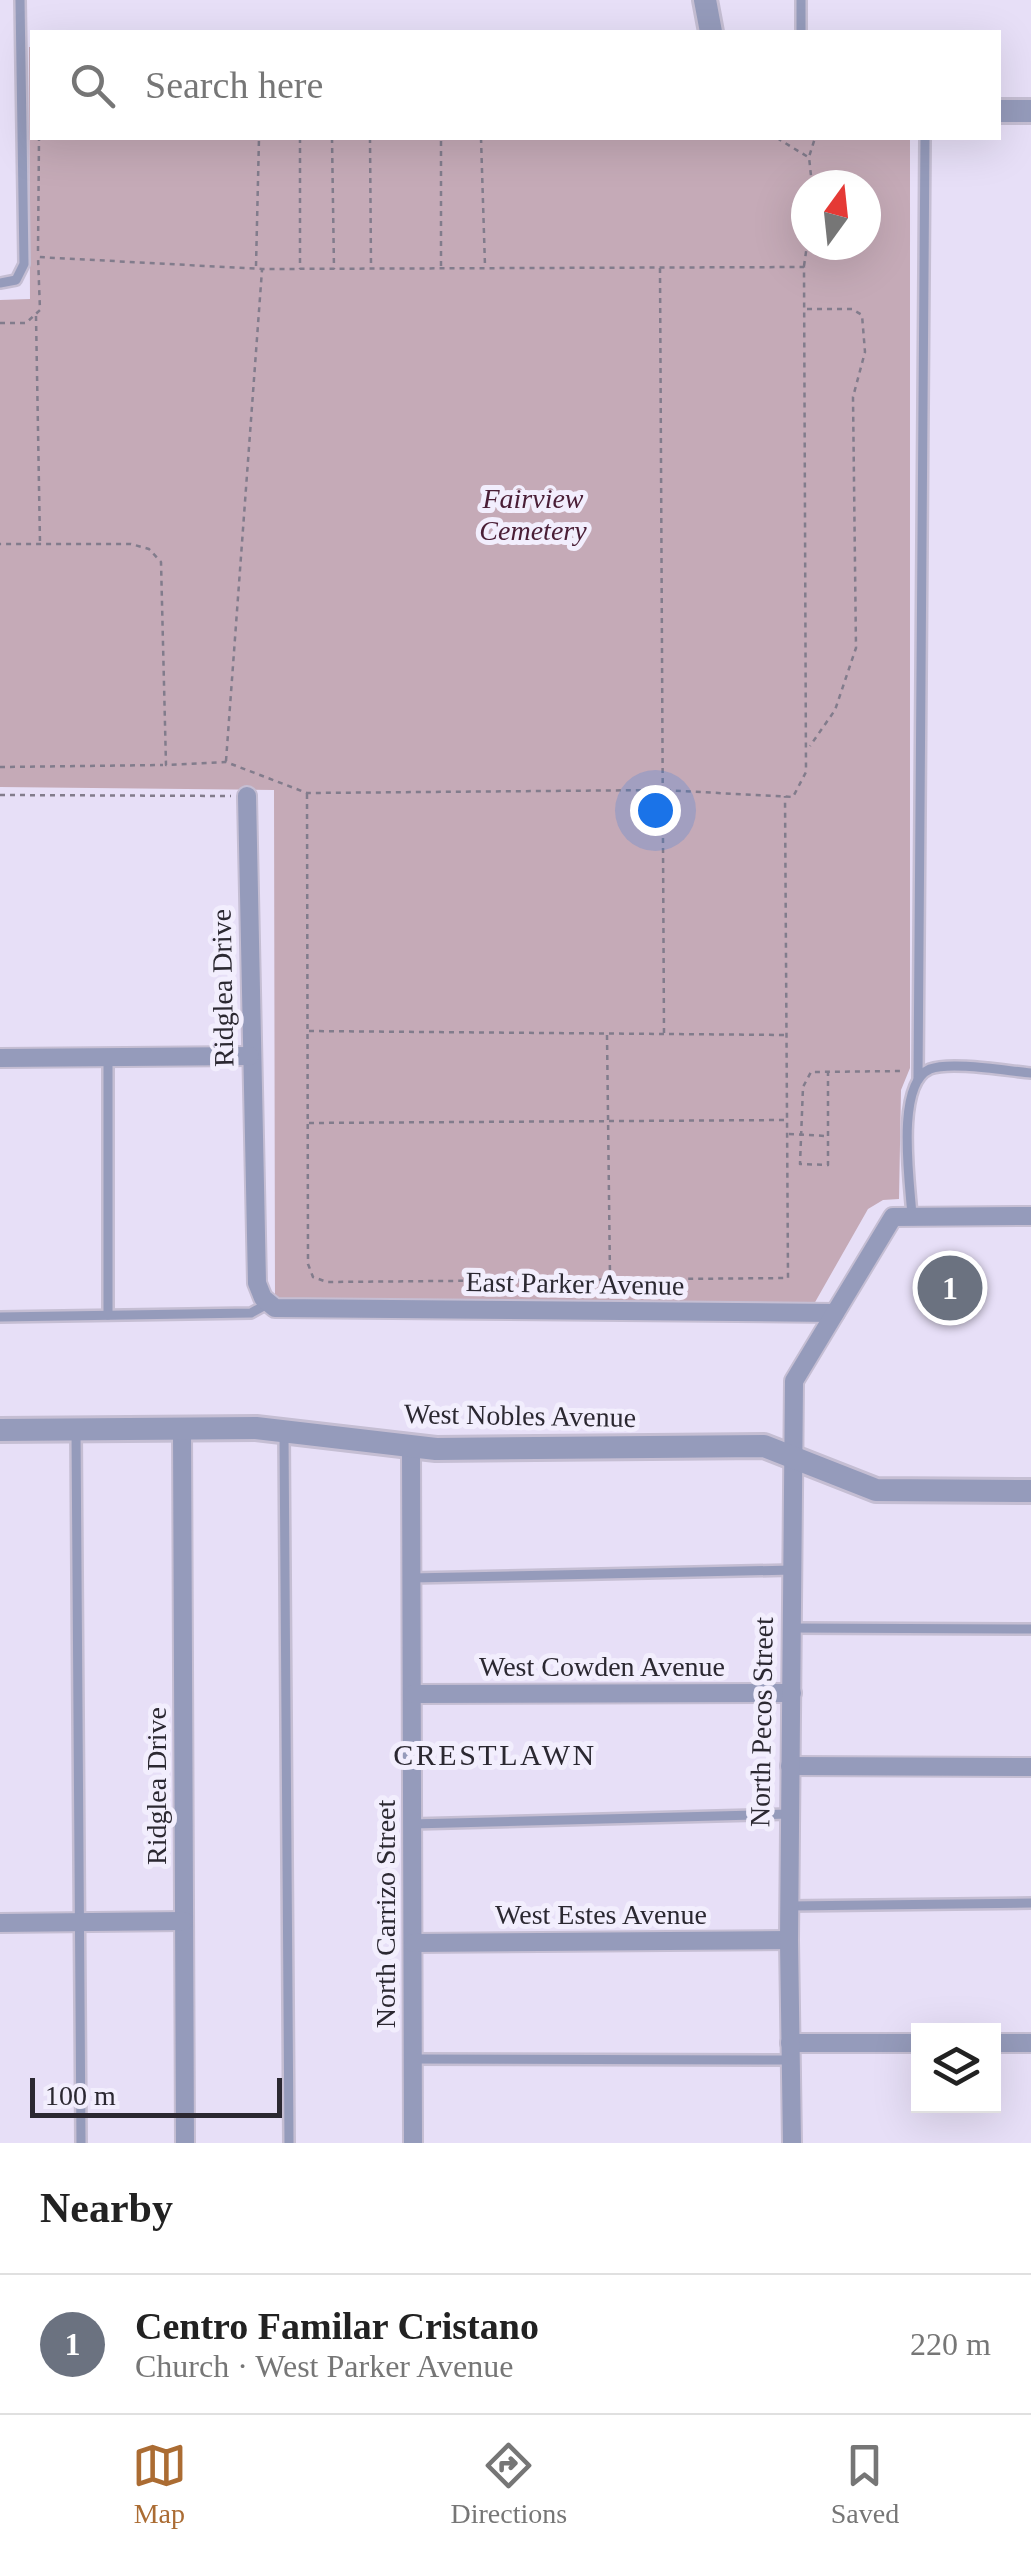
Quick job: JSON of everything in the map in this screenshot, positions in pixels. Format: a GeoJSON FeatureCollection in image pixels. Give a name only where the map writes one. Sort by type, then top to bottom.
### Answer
{"type":"FeatureCollection","features":[{"type":"Feature","properties":{"kind":"street"},"geometry":{"type":"LineString","coordinates":[[704,0],[711,30]]}},
{"type":"Feature","properties":{"kind":"street"},"geometry":{"type":"LineString","coordinates":[[1001,110],[1031,110]]}},
{"type":"Feature","properties":{"kind":"street","name":"Ridglea Drive"},"geometry":{"type":"LineString","coordinates":[[247,796],[257,1284],[266,1301]]}},
{"type":"Feature","properties":{"kind":"street"},"geometry":{"type":"LineString","coordinates":[[0,1058],[250,1056]]}},
{"type":"Feature","properties":{"kind":"street"},"geometry":{"type":"LineString","coordinates":[[835,1314],[863,1264],[902,1216],[1031,1216]]}},
{"type":"Feature","properties":{"kind":"street","name":"East Parker Avenue"},"geometry":{"type":"LineString","coordinates":[[266,1301],[275,1308],[835,1314]]}},
{"type":"Feature","properties":{"kind":"street","name":"North Pecos Street"},"geometry":{"type":"LineString","coordinates":[[792,2143],[789,1906],[794,1380],[835,1314]]}},
{"type":"Feature","properties":{"kind":"street","name":"West Nobles Avenue"},"geometry":{"type":"LineString","coordinates":[[0,1430],[284,1431],[411,1446],[764,1446],[793,1454],[840,1479],[876,1490],[1031,1491]]}},
{"type":"Feature","properties":{"kind":"street","name":"Ridglea Drive"},"geometry":{"type":"LineString","coordinates":[[182,1430],[185,2143]]}},
{"type":"Feature","properties":{"kind":"street","name":"North Carrizo Street"},"geometry":{"type":"LineString","coordinates":[[411,1446],[413,2143]]}},
{"type":"Feature","properties":{"kind":"street","name":"West Cowden Avenue"},"geometry":{"type":"LineString","coordinates":[[412,1694],[792,1692]]}},
{"type":"Feature","properties":{"kind":"street"},"geometry":{"type":"LineString","coordinates":[[790,1766],[1031,1767]]}},
{"type":"Feature","properties":{"kind":"street"},"geometry":{"type":"LineString","coordinates":[[0,1923],[184,1921]]}},
{"type":"Feature","properties":{"kind":"street","name":"West Estes Avenue"},"geometry":{"type":"LineString","coordinates":[[413,1943],[789,1940]]}},
{"type":"Feature","properties":{"kind":"street"},"geometry":{"type":"LineString","coordinates":[[790,2052],[911,2043]]}},
{"type":"Feature","properties":{"kind":"street"},"geometry":{"type":"LineString","coordinates":[[1001,2043],[1031,2043]]}},
{"type":"Feature","properties":{"kind":"lane"},"geometry":{"type":"LineString","coordinates":[[0,283],[16,280],[24,264],[20,0]]}},
{"type":"Feature","properties":{"kind":"lane"},"geometry":{"type":"LineString","coordinates":[[801,0],[801,30]]}},
{"type":"Feature","properties":{"kind":"lane"},"geometry":{"type":"LineString","coordinates":[[902,1216],[910,1094],[918,1079],[925,140]]}},
{"type":"Feature","properties":{"kind":"lane"},"geometry":{"type":"LineString","coordinates":[[108,1057],[108,1315]]}},
{"type":"Feature","properties":{"kind":"lane"},"geometry":{"type":"LineString","coordinates":[[918,1079],[942,1067],[1031,1073]]}},
{"type":"Feature","properties":{"kind":"lane"},"geometry":{"type":"LineString","coordinates":[[0,1317],[251,1313],[266,1301]]}},
{"type":"Feature","properties":{"kind":"lane"},"geometry":{"type":"LineString","coordinates":[[76,1430],[80,2143]]}},
{"type":"Feature","properties":{"kind":"lane"},"geometry":{"type":"LineString","coordinates":[[284,1431],[288,2143]]}},
{"type":"Feature","properties":{"kind":"lane"},"geometry":{"type":"LineString","coordinates":[[411,1578],[792,1570]]}},
{"type":"Feature","properties":{"kind":"lane"},"geometry":{"type":"LineString","coordinates":[[792,1628],[1031,1629]]}},
{"type":"Feature","properties":{"kind":"lane"},"geometry":{"type":"LineString","coordinates":[[412,1824],[790,1814]]}},
{"type":"Feature","properties":{"kind":"lane"},"geometry":{"type":"LineString","coordinates":[[789,1906],[1031,1903]]}},
{"type":"Feature","properties":{"kind":"lane"},"geometry":{"type":"LineString","coordinates":[[413,2058],[790,2052]]}},
{"type":"Feature","properties":{"kind":"path"},"geometry":{"type":"LineString","coordinates":[[0,323],[26,323],[40,310],[39,140]]}},
{"type":"Feature","properties":{"kind":"path"},"geometry":{"type":"LineString","coordinates":[[256,269],[259,140]]}},
{"type":"Feature","properties":{"kind":"path"},"geometry":{"type":"LineString","coordinates":[[300,140],[300,270]]}},
{"type":"Feature","properties":{"kind":"path"},"geometry":{"type":"LineString","coordinates":[[332,140],[334,269]]}},
{"type":"Feature","properties":{"kind":"path"},"geometry":{"type":"LineString","coordinates":[[370,140],[371,269]]}},
{"type":"Feature","properties":{"kind":"path"},"geometry":{"type":"LineString","coordinates":[[441,140],[441,269]]}},
{"type":"Feature","properties":{"kind":"path"},"geometry":{"type":"LineString","coordinates":[[481,140],[485,268]]}},
{"type":"Feature","properties":{"kind":"path"},"geometry":{"type":"LineString","coordinates":[[780,140],[809,158]]}},
{"type":"Feature","properties":{"kind":"path"},"geometry":{"type":"LineString","coordinates":[[810,170],[814,140]]}},
{"type":"Feature","properties":{"kind":"path"},"geometry":{"type":"LineString","coordinates":[[38,257],[262,270],[804,267]]}},
{"type":"Feature","properties":{"kind":"path"},"geometry":{"type":"LineString","coordinates":[[0,767],[226,762],[307,792],[662,790],[793,796],[806,772],[808,747],[805,260]]}},
{"type":"Feature","properties":{"kind":"path"},"geometry":{"type":"LineString","coordinates":[[660,268],[664,1034]]}},
{"type":"Feature","properties":{"kind":"path"},"geometry":{"type":"LineString","coordinates":[[226,762],[262,270]]}},
{"type":"Feature","properties":{"kind":"path"},"geometry":{"type":"LineString","coordinates":[[805,309],[852,309],[862,315],[866,330],[853,397],[856,648],[834,710],[808,747]]}},
{"type":"Feature","properties":{"kind":"path"},"geometry":{"type":"LineString","coordinates":[[36,314],[40,544]]}},
{"type":"Feature","properties":{"kind":"path"},"geometry":{"type":"LineString","coordinates":[[0,544],[131,544],[148,549],[161,562],[166,764]]}},
{"type":"Feature","properties":{"kind":"path"},"geometry":{"type":"LineString","coordinates":[[307,792],[308,1264],[314,1277],[327,1282],[788,1278],[785,796]]}},
{"type":"Feature","properties":{"kind":"path"},"geometry":{"type":"LineString","coordinates":[[0,796],[247,796]]}},
{"type":"Feature","properties":{"kind":"path"},"geometry":{"type":"LineString","coordinates":[[308,1031],[786,1035]]}},
{"type":"Feature","properties":{"kind":"path"},"geometry":{"type":"LineString","coordinates":[[607,1034],[610,1279]]}},
{"type":"Feature","properties":{"kind":"path"},"geometry":{"type":"LineString","coordinates":[[828,1072],[828,1164],[800,1164],[802,1087],[810,1072],[904,1071]]}},
{"type":"Feature","properties":{"kind":"path"},"geometry":{"type":"LineString","coordinates":[[308,1124],[787,1120]]}},
{"type":"Feature","properties":{"kind":"path"},"geometry":{"type":"LineString","coordinates":[[787,1134],[828,1136]]}},
{"type":"Feature","properties":{"kind":"green space","name":"Fairview Cemetery"},"geometry":{"type":"Polygon","coordinates":[[[29,47],[30,140],[910,140],[910,1068],[901,1090],[899,1199],[883,1200],[868,1209],[814,1304],[275,1303],[274,790],[0,787],[0,300],[30,299],[29,47]]]}},
{"type":"Feature","properties":{"kind":"place","name":"Centro Familar Cristano"},"geometry":{"type":"Point","coordinates":[950,1288]}},
{"type":"Feature","properties":{"kind":"district","name":"CRESTLAWN"},"geometry":{"type":"Point","coordinates":[495,1755]}}]}
